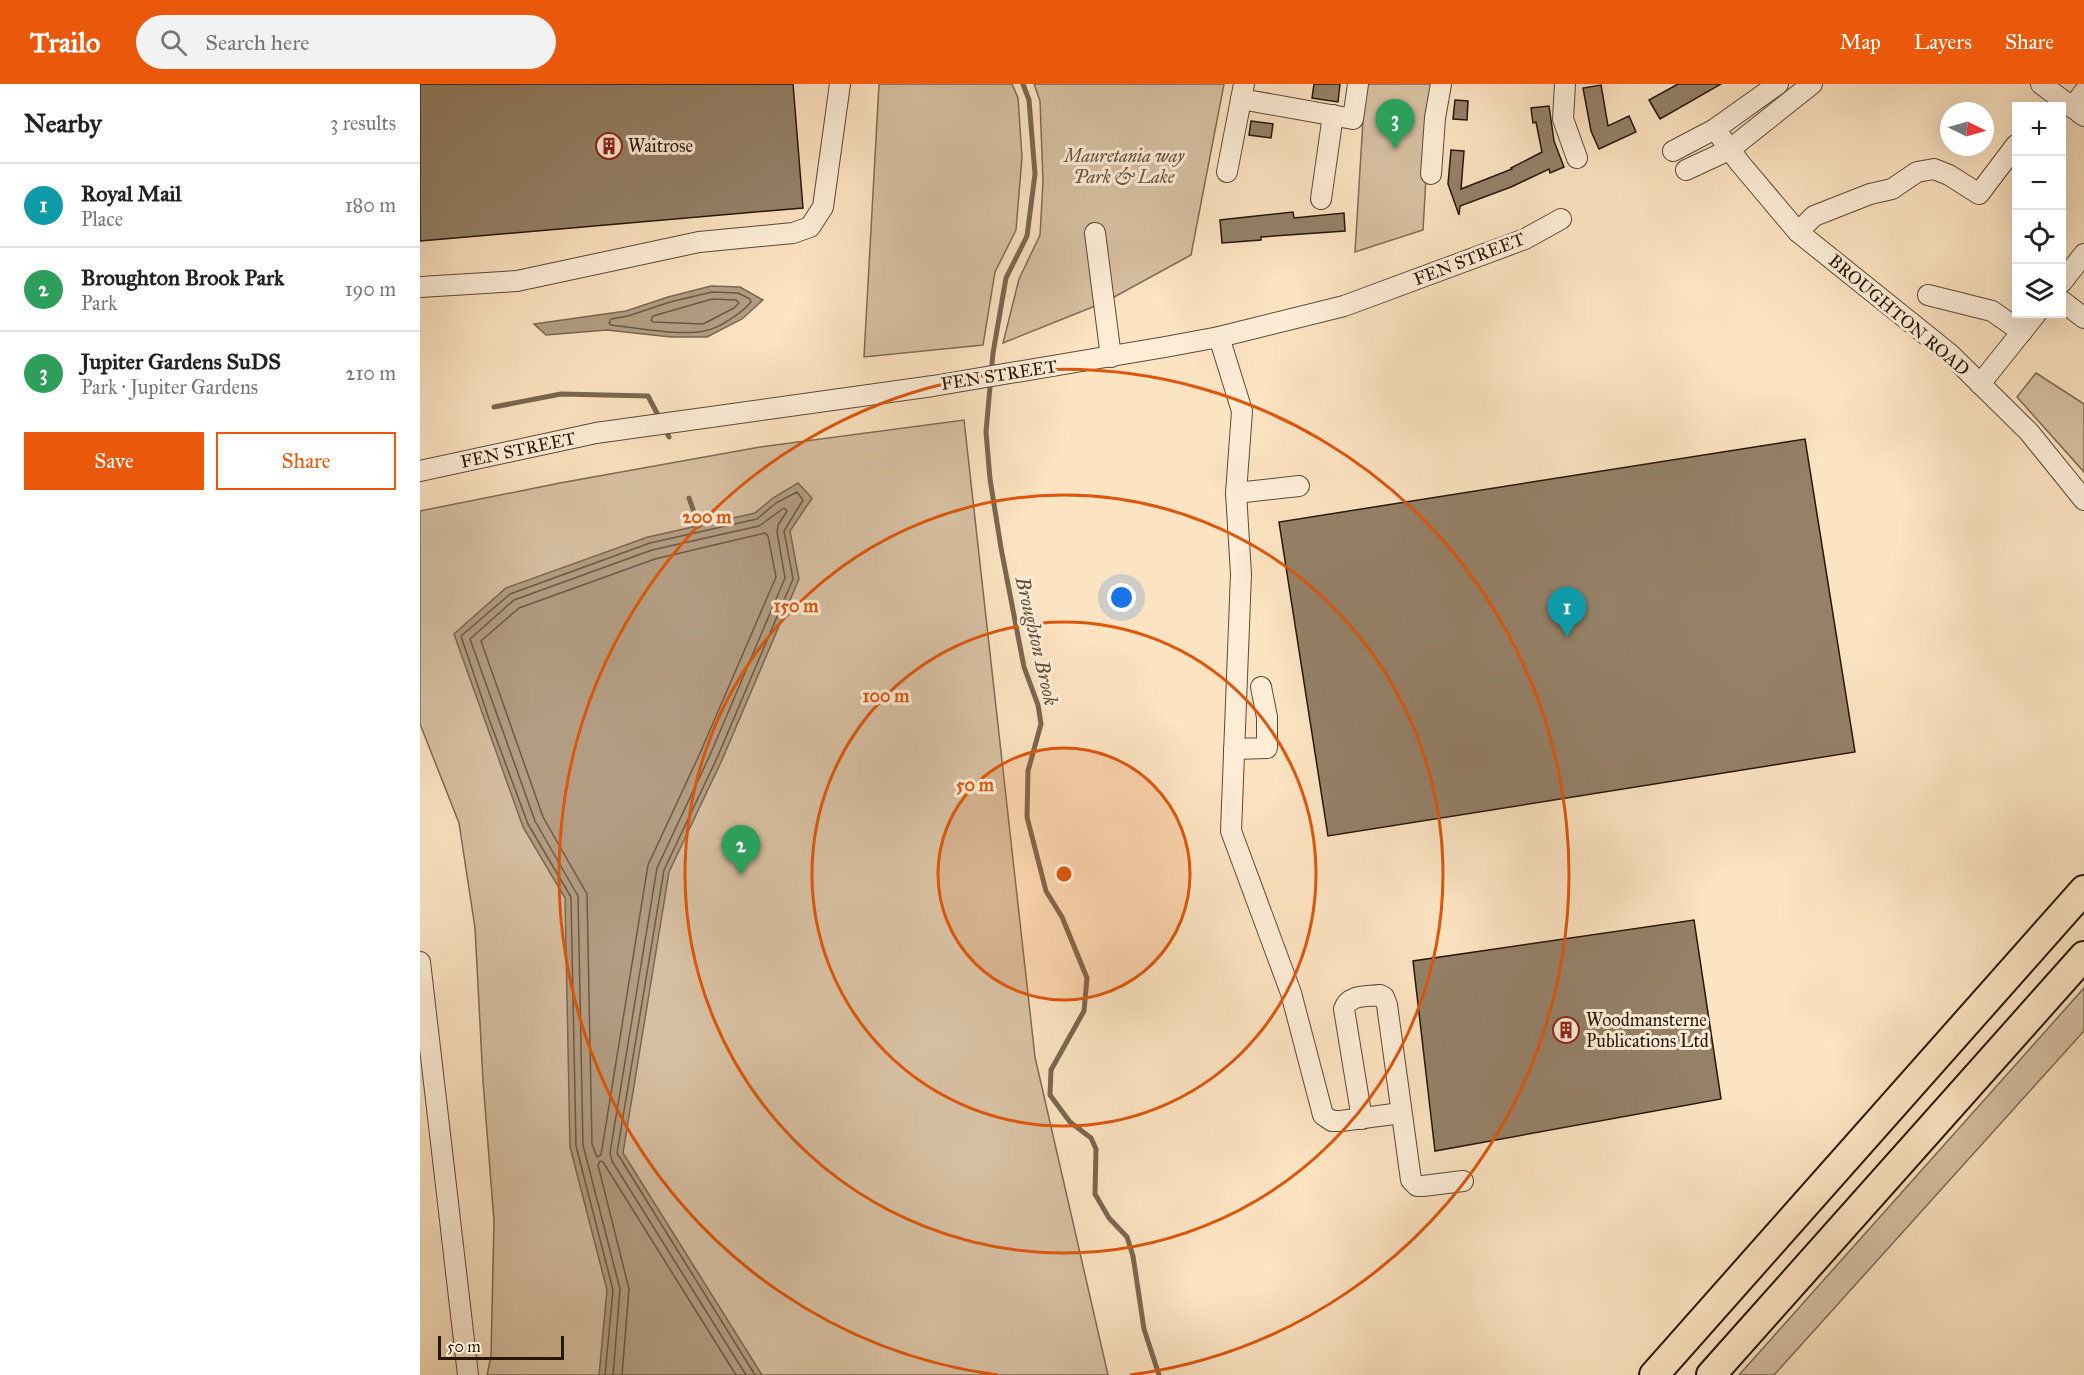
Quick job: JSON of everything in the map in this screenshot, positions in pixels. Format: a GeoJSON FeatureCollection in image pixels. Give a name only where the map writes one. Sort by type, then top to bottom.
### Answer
{"type":"FeatureCollection","features":[{"type":"Feature","properties":{"kind":"highway"},"geometry":{"type":"LineString","coordinates":[[1654,1375],[2084,890]]}},
{"type":"Feature","properties":{"kind":"highway"},"geometry":{"type":"LineString","coordinates":[[1711,1375],[2084,956]]}},
{"type":"Feature","properties":{"kind":"street"},"geometry":{"type":"LineString","coordinates":[[420,287],[517,281],[699,242],[793,233],[810,227],[822,207],[840,84]]}},
{"type":"Feature","properties":{"kind":"street"},"geometry":{"type":"LineString","coordinates":[[1321,199],[1343,117],[1358,84]]}},
{"type":"Feature","properties":{"kind":"street"},"geometry":{"type":"LineString","coordinates":[[1431,174],[1435,118],[1441,84]]}},
{"type":"Feature","properties":{"kind":"street"},"geometry":{"type":"LineString","coordinates":[[1565,84],[1563,119],[1576,158]]}},
{"type":"Feature","properties":{"kind":"street"},"geometry":{"type":"LineString","coordinates":[[1673,151],[1715,129],[1778,84]]}},
{"type":"Feature","properties":{"kind":"street"},"geometry":{"type":"LineString","coordinates":[[1686,170],[1729,150],[1812,84]]}},
{"type":"Feature","properties":{"kind":"street"},"geometry":{"type":"LineString","coordinates":[[1227,172],[1242,91],[1343,117]]}},
{"type":"Feature","properties":{"kind":"street"},"geometry":{"type":"LineString","coordinates":[[2048,95],[2080,105]]}},
{"type":"Feature","properties":{"kind":"street","name":"BROUGHTON ROAD"},"geometry":{"type":"LineString","coordinates":[[1715,129],[1729,150],[1798,231],[1950,354],[2029,432],[2084,501]]}},
{"type":"Feature","properties":{"kind":"street"},"geometry":{"type":"LineString","coordinates":[[1798,231],[1814,216],[1870,194],[1892,189],[1917,172],[1934,169],[1949,175],[1978,194],[2012,150]]}},
{"type":"Feature","properties":{"kind":"street","name":"FEN STREET"},"geometry":{"type":"LineString","coordinates":[[420,471],[596,433],[999,375],[1111,357],[1219,336],[1344,306],[1525,239],[1561,219]]}},
{"type":"Feature","properties":{"kind":"street"},"geometry":{"type":"LineString","coordinates":[[1095,233],[1111,357]]}},
{"type":"Feature","properties":{"kind":"street"},"geometry":{"type":"LineString","coordinates":[[2066,276],[2084,254]]}},
{"type":"Feature","properties":{"kind":"street"},"geometry":{"type":"LineString","coordinates":[[1929,295],[1992,311],[2022,332]]}},
{"type":"Feature","properties":{"kind":"street"},"geometry":{"type":"LineString","coordinates":[[2066,305],[2084,318]]}},
{"type":"Feature","properties":{"kind":"street"},"geometry":{"type":"LineString","coordinates":[[1980,384],[2033,318]]}},
{"type":"Feature","properties":{"kind":"street"},"geometry":{"type":"LineString","coordinates":[[1219,336],[1242,411],[1236,493],[1241,574],[1231,831],[1291,993],[1320,1110],[1326,1119],[1332,1121],[1401,1113]]}},
{"type":"Feature","properties":{"kind":"street"},"geometry":{"type":"LineString","coordinates":[[1236,493],[1299,486]]}},
{"type":"Feature","properties":{"kind":"street"},"geometry":{"type":"LineString","coordinates":[[1234,749],[1267,748],[1267,717],[1261,687]]}},
{"type":"Feature","properties":{"kind":"street"},"geometry":{"type":"LineString","coordinates":[[420,962],[468,1375]]}},
{"type":"Feature","properties":{"kind":"street"},"geometry":{"type":"LineString","coordinates":[[1362,1119],[1344,1009],[1346,1002],[1350,999],[1380,995],[1384,997],[1387,1005],[1411,1180],[1414,1184],[1423,1186],[1463,1180]]}},
{"type":"Feature","properties":{"kind":"green space"},"geometry":{"type":"Polygon","coordinates":[[[879,84],[1012,84],[1018,98],[1022,157],[1016,230],[995,272],[983,345],[864,357],[879,84]]]}},
{"type":"Feature","properties":{"kind":"green space","name":"Mauretania way Park & Lake"},"geometry":{"type":"Polygon","coordinates":[[[1034,84],[1224,84],[1191,255],[1105,302],[1003,343],[1019,279],[1040,235],[1043,182],[1040,101],[1034,84]]]}},
{"type":"Feature","properties":{"kind":"green space"},"geometry":{"type":"Polygon","coordinates":[[[1363,84],[1436,84],[1423,230],[1355,252],[1363,120],[1358,117],[1363,84]]]}},
{"type":"Feature","properties":{"kind":"green space"},"geometry":{"type":"Polygon","coordinates":[[[2036,373],[2084,404],[2084,472],[2017,397],[2036,373]]]}},
{"type":"Feature","properties":{"kind":"green space"},"geometry":{"type":"Polygon","coordinates":[[[964,420],[1035,1057],[1108,1375],[487,1375],[491,1356],[494,1221],[483,1081],[475,928],[459,823],[420,724],[420,511],[760,447],[964,420]]]}},
{"type":"Feature","properties":{"kind":"green space"},"geometry":{"type":"Polygon","coordinates":[[[2084,988],[2084,1031],[1774,1375],[1739,1375],[2084,988]]]}},
{"type":"Feature","properties":{"kind":"water"},"geometry":{"type":"Polygon","coordinates":[[[711,286],[740,287],[763,300],[742,319],[707,337],[671,337],[607,330],[546,335],[534,324],[626,311],[711,286]]]}},
{"type":"Feature","properties":{"kind":"water"},"geometry":{"type":"Polygon","coordinates":[[[798,483],[812,498],[790,531],[799,579],[722,760],[669,872],[623,1153],[762,1375],[599,1375],[607,1290],[570,1147],[565,898],[523,827],[454,634],[506,588],[648,537],[755,513],[773,498],[798,483]]]}},
{"type":"Feature","properties":{"kind":"building","name":"Waitrose"},"geometry":{"type":"Polygon","coordinates":[[[420,84],[793,84],[803,208],[420,241],[420,84]]]}},
{"type":"Feature","properties":{"kind":"building"},"geometry":{"type":"Polygon","coordinates":[[[1314,84],[1340,84],[1338,102],[1312,98],[1314,84]]]}},
{"type":"Feature","properties":{"kind":"building"},"geometry":{"type":"Polygon","coordinates":[[[1678,84],[1721,84],[1660,119],[1649,100],[1678,84]]]}},
{"type":"Feature","properties":{"kind":"building"},"geometry":{"type":"Polygon","coordinates":[[[1601,85],[1608,126],[1629,116],[1636,132],[1599,149],[1591,131],[1583,88],[1601,85]]]}},
{"type":"Feature","properties":{"kind":"building"},"geometry":{"type":"Polygon","coordinates":[[[1455,100],[1468,101],[1467,120],[1453,119],[1455,100]]]}},
{"type":"Feature","properties":{"kind":"building"},"geometry":{"type":"Polygon","coordinates":[[[1549,106],[1554,141],[1564,167],[1550,173],[1549,169],[1511,187],[1460,206],[1459,215],[1448,184],[1451,150],[1464,151],[1461,189],[1512,169],[1542,152],[1531,108],[1549,106]]]}},
{"type":"Feature","properties":{"kind":"building"},"geometry":{"type":"Polygon","coordinates":[[[1251,121],[1273,124],[1271,138],[1249,135],[1251,121]]]}},
{"type":"Feature","properties":{"kind":"building"},"geometry":{"type":"Polygon","coordinates":[[[1293,212],[1294,218],[1344,213],[1345,231],[1261,237],[1261,240],[1222,243],[1220,220],[1293,212]]]}},
{"type":"Feature","properties":{"kind":"building"},"geometry":{"type":"Polygon","coordinates":[[[1805,439],[1855,752],[1328,836],[1279,522],[1805,439]]]}},
{"type":"Feature","properties":{"kind":"building","name":"Woodmansterne Publications Ltd"},"geometry":{"type":"Polygon","coordinates":[[[1694,920],[1721,1099],[1435,1151],[1413,961],[1694,920]]]}},
{"type":"Feature","properties":{"kind":"waterway","name":"Broughton Brook"},"geometry":{"type":"LineString","coordinates":[[1023,84],[1029,100],[1035,174],[1027,236],[1006,278],[993,353],[986,432],[990,479],[1001,548],[1024,667],[1038,705],[1041,724],[1028,771],[1027,817],[1046,891],[1062,917],[1087,978],[1084,1011],[1051,1070],[1050,1095],[1070,1122],[1091,1138],[1096,1149],[1095,1194],[1109,1218],[1127,1237],[1133,1256],[1144,1329],[1159,1375]]}},
{"type":"Feature","properties":{"kind":"waterway"},"geometry":{"type":"LineString","coordinates":[[494,407],[561,394],[648,396],[660,419]]}},
{"type":"Feature","properties":{"kind":"waterway"},"geometry":{"type":"LineString","coordinates":[[664,427],[669,437]]}},
{"type":"Feature","properties":{"kind":"waterway"},"geometry":{"type":"LineString","coordinates":[[689,498],[699,526]]}},
{"type":"Feature","properties":{"kind":"place","name":"Waitrose"},"geometry":{"type":"Point","coordinates":[609,146]}},
{"type":"Feature","properties":{"kind":"place","name":"Jupiter Gardens SuDS"},"geometry":{"type":"Point","coordinates":[1395,149]}},
{"type":"Feature","properties":{"kind":"place","name":"Royal Mail"},"geometry":{"type":"Point","coordinates":[1567,637]}},
{"type":"Feature","properties":{"kind":"place","name":"Broughton Brook Park"},"geometry":{"type":"Point","coordinates":[741,875]}},
{"type":"Feature","properties":{"kind":"place","name":"Woodmansterne Publications Ltd"},"geometry":{"type":"Point","coordinates":[1566,1030]}}]}
